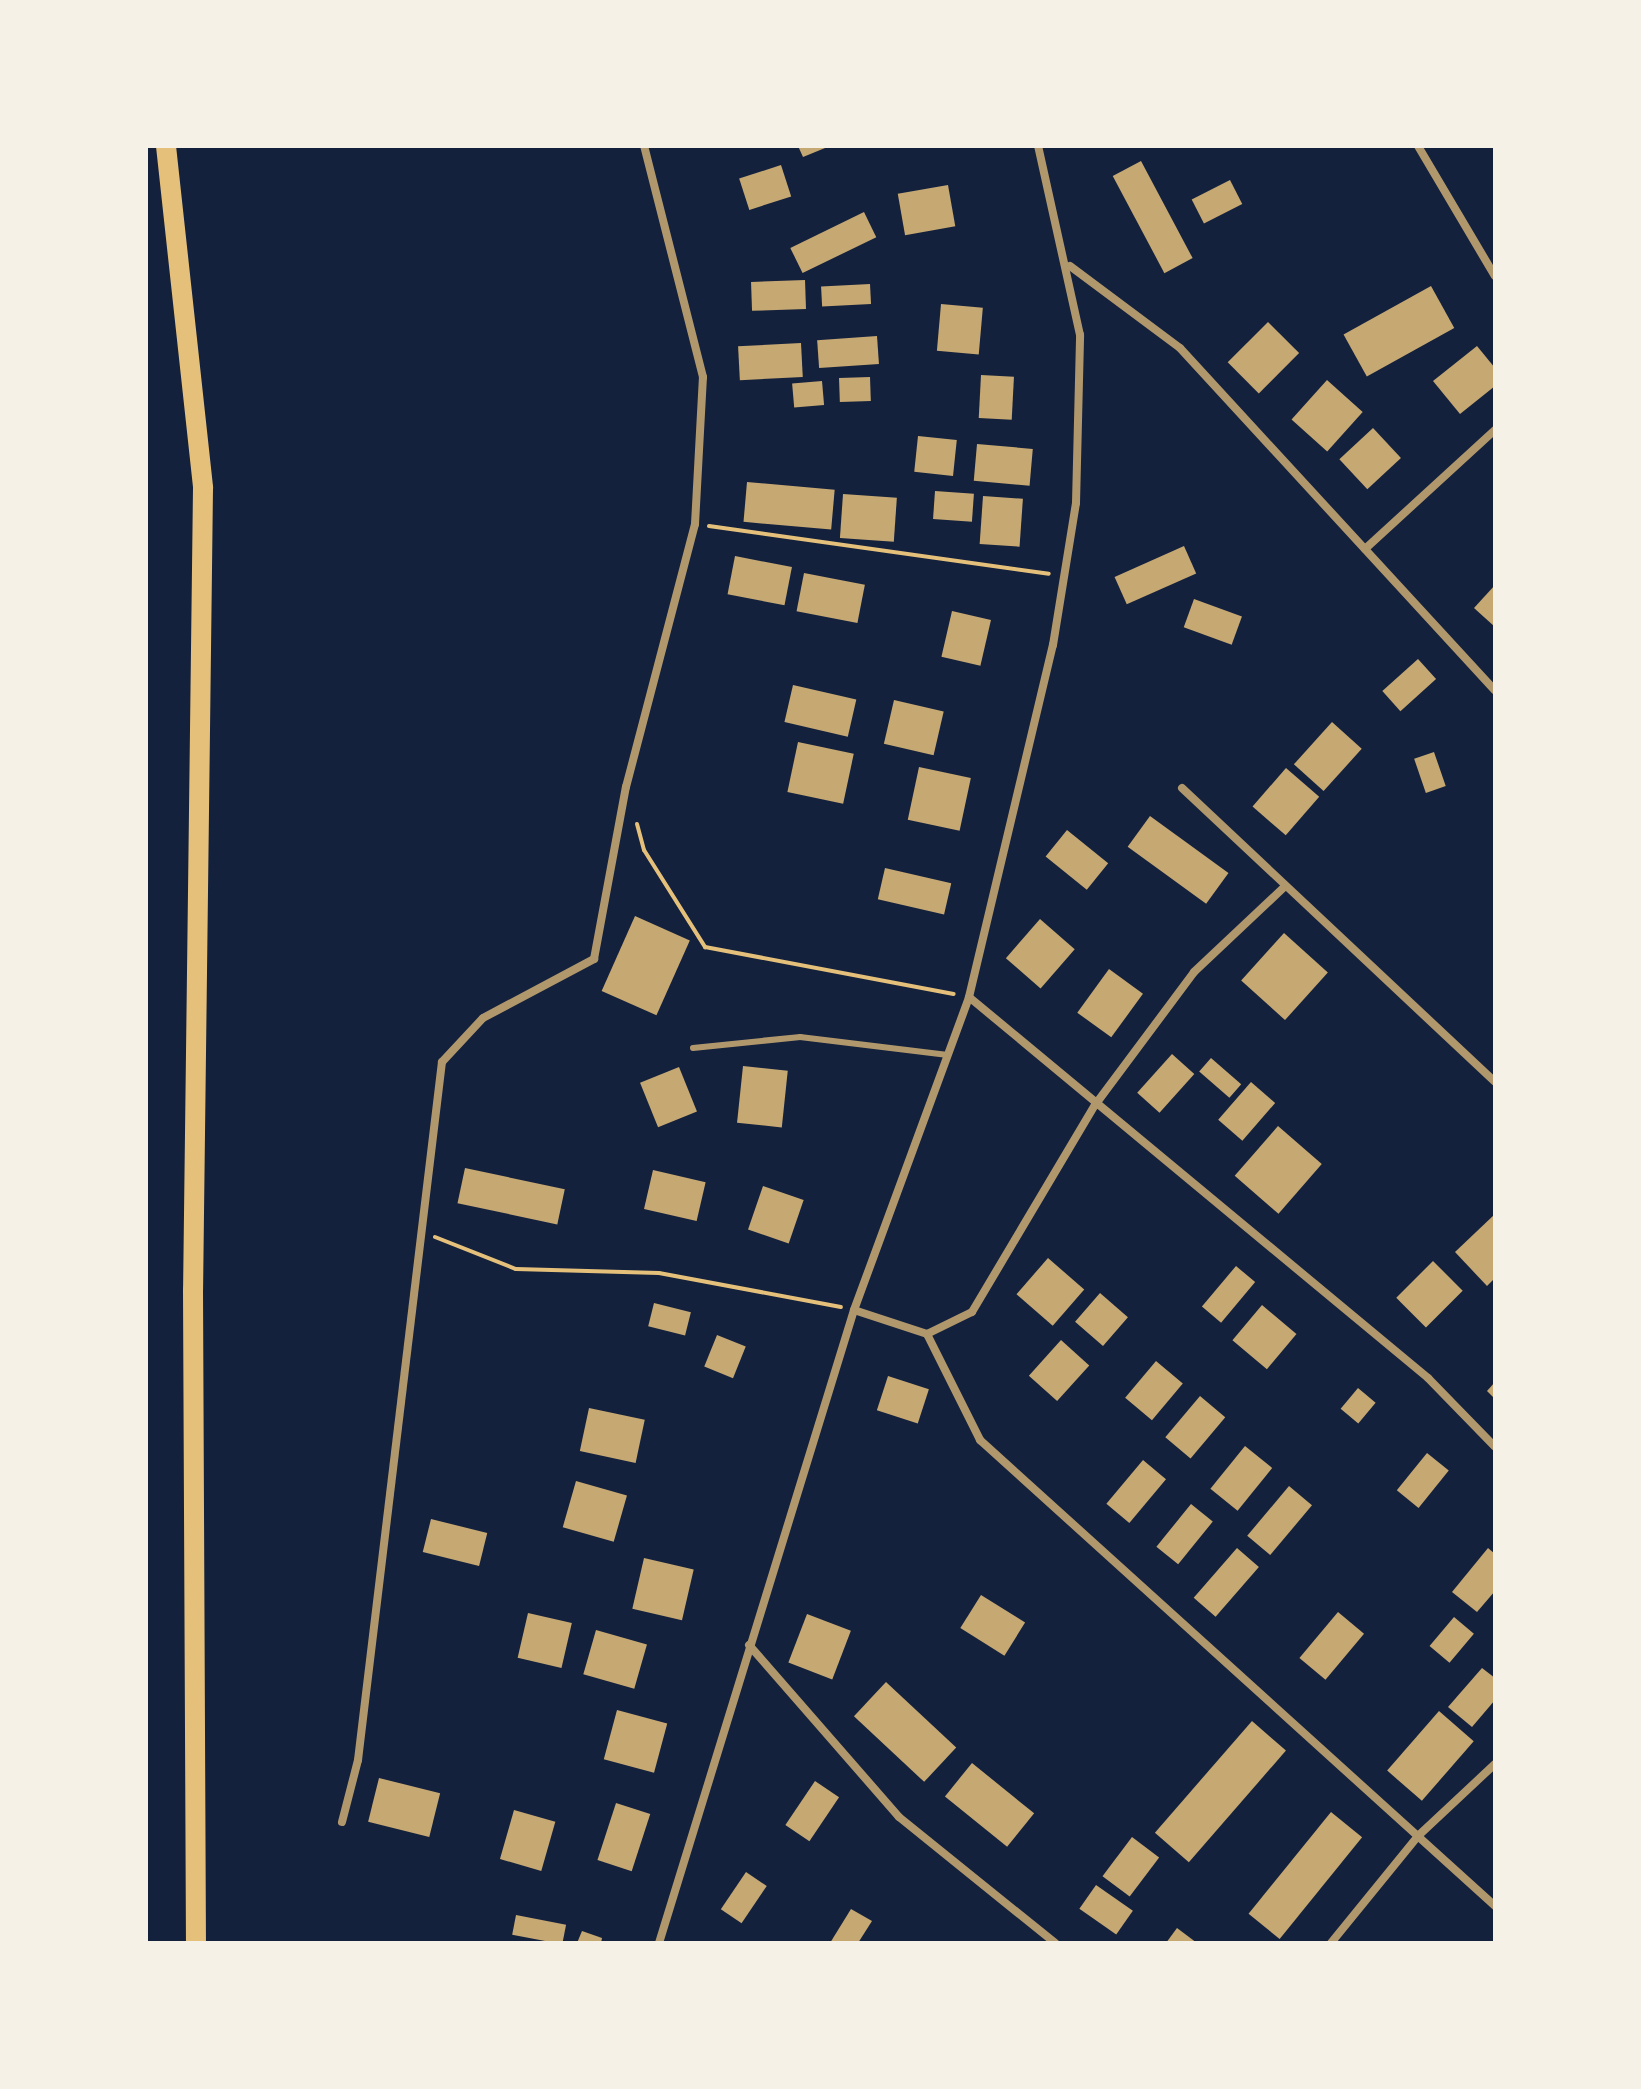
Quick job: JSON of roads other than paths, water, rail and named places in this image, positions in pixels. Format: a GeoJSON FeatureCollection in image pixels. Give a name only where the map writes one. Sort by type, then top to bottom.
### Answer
{"type":"FeatureCollection","features":[{"type":"Feature","properties":{"kind":"highway"},"geometry":{"type":"LineString","coordinates":[[166,146],[203,488],[193,1290],[196,1943]]}},
{"type":"Feature","properties":{"kind":"street"},"geometry":{"type":"LineString","coordinates":[[342,1822],[358,1760],[424,1233],[442,1062],[483,1018],[594,959],[626,787],[695,524],[703,377],[644,146]]}},
{"type":"Feature","properties":{"kind":"street"},"geometry":{"type":"LineString","coordinates":[[659,1943],[854,1310],[969,997],[1066,577],[1076,503],[1080,335],[1070,266],[1038,146]]}},
{"type":"Feature","properties":{"kind":"street"},"geometry":{"type":"LineString","coordinates":[[1418,146],[1495,276]]}},
{"type":"Feature","properties":{"kind":"street"},"geometry":{"type":"LineString","coordinates":[[1070,266],[1180,348],[1495,690]]}},
{"type":"Feature","properties":{"kind":"street"},"geometry":{"type":"LineString","coordinates":[[1365,549],[1495,430]]}},
{"type":"Feature","properties":{"kind":"street"},"geometry":{"type":"LineString","coordinates":[[1182,788],[1283,888],[1495,1082]]}},
{"type":"Feature","properties":{"kind":"street"},"geometry":{"type":"LineString","coordinates":[[854,1310],[927,1334],[972,1312],[991,1290],[1095,1105],[1194,972],[1283,888]]}},
{"type":"Feature","properties":{"kind":"street"},"geometry":{"type":"LineString","coordinates":[[969,997],[1095,1105],[1428,1378],[1495,1447]]}},
{"type":"Feature","properties":{"kind":"street"},"geometry":{"type":"LineString","coordinates":[[927,1334],[980,1440],[1495,1906]]}},
{"type":"Feature","properties":{"kind":"street"},"geometry":{"type":"LineString","coordinates":[[749,1645],[899,1817],[1055,1943]]}},
{"type":"Feature","properties":{"kind":"street"},"geometry":{"type":"LineString","coordinates":[[1331,1943],[1418,1836],[1495,1764]]}},
{"type":"Feature","properties":{"kind":"lane"},"geometry":{"type":"LineString","coordinates":[[693,1048],[800,1037],[948,1055]]}}]}
